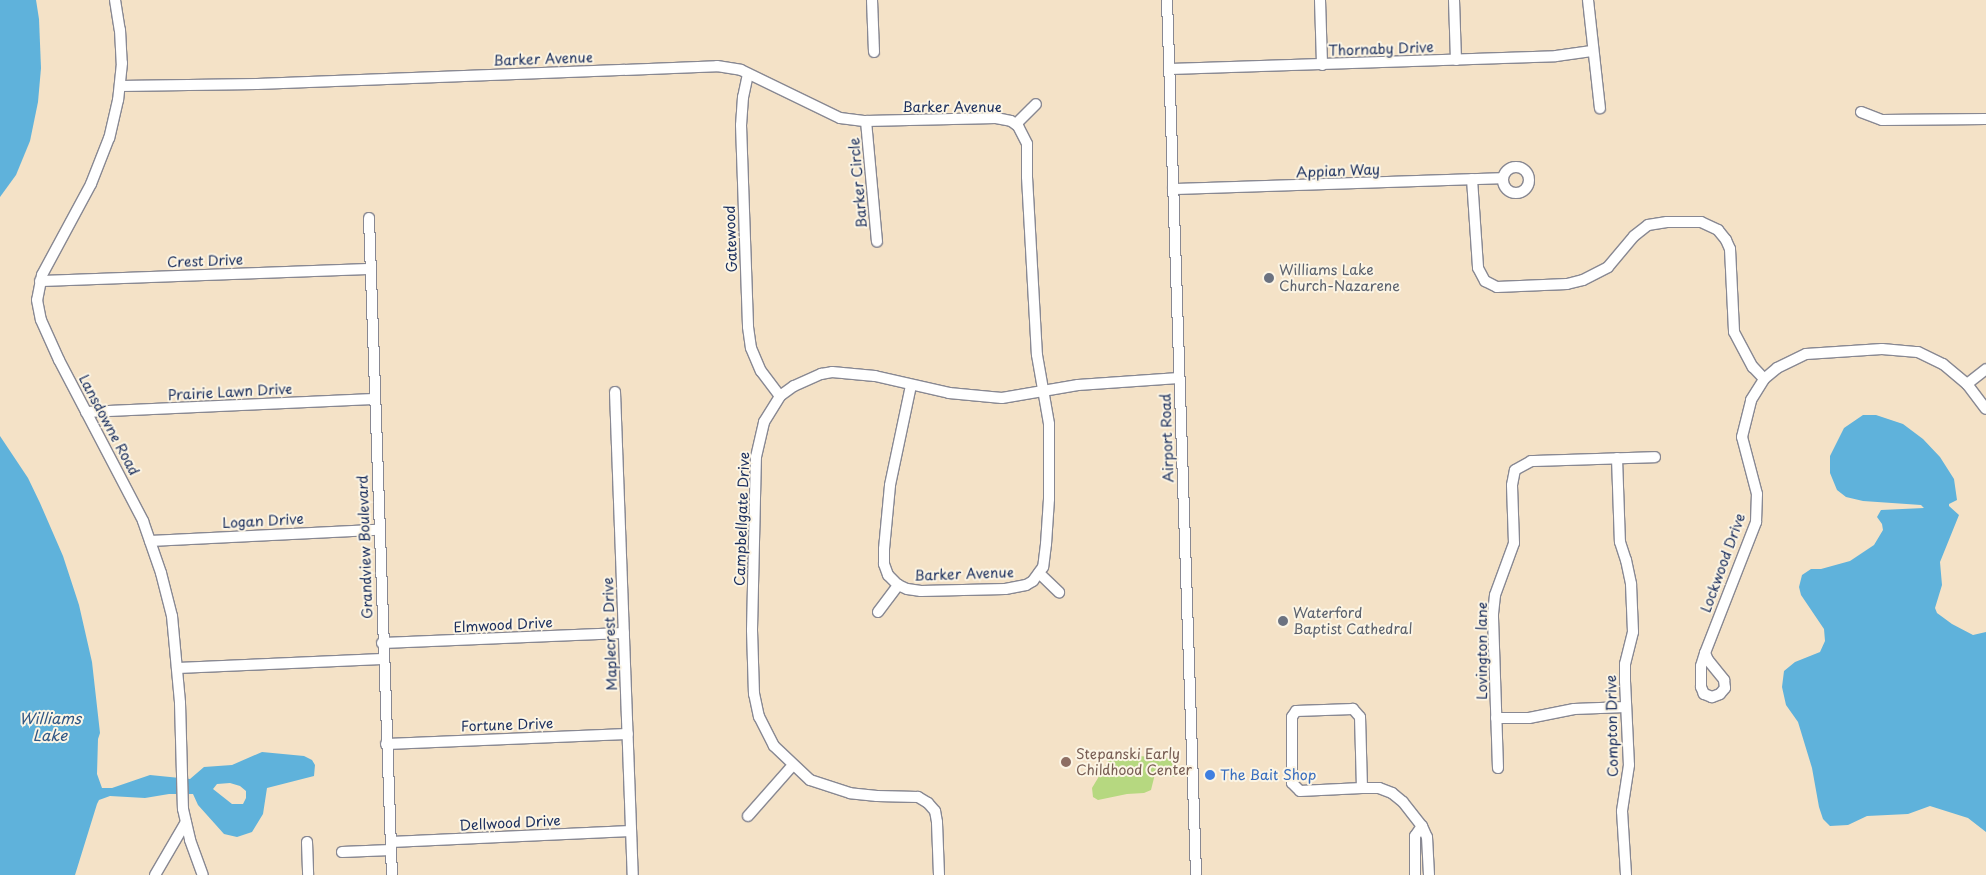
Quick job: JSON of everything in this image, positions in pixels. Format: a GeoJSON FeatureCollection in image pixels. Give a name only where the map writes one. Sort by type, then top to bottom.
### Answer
{"type":"FeatureCollection","features":[{"type":"Feature","properties":{"kind":"street","name":"Lansdowne Road"},"geometry":{"type":"LineString","coordinates":[[115,0],[121,46],[120,86],[108,138],[91,184],[40,281],[37,300],[41,320],[86,412],[143,521],[161,573],[172,616],[177,668],[180,703],[180,776],[182,797],[186,822],[203,875]]}},
{"type":"Feature","properties":{"kind":"street"},"geometry":{"type":"LineString","coordinates":[[872,0],[874,52]]}},
{"type":"Feature","properties":{"kind":"street","name":"Airport Road"},"geometry":{"type":"LineString","coordinates":[[1167,0],[1196,875]]}},
{"type":"Feature","properties":{"kind":"street"},"geometry":{"type":"LineString","coordinates":[[1320,0],[1322,65]]}},
{"type":"Feature","properties":{"kind":"street"},"geometry":{"type":"LineString","coordinates":[[1454,0],[1456,60]]}},
{"type":"Feature","properties":{"kind":"street"},"geometry":{"type":"LineString","coordinates":[[1588,0],[1592,51],[1600,108]]}},
{"type":"Feature","properties":{"kind":"street","name":"Thornaby Drive"},"geometry":{"type":"LineString","coordinates":[[1170,69],[1556,56],[1592,51]]}},
{"type":"Feature","properties":{"kind":"street","name":"Barker Avenue"},"geometry":{"type":"LineString","coordinates":[[120,86],[267,84],[717,66],[741,70],[840,118],[866,121],[996,118],[1016,124],[1027,144],[1031,260],[1038,355],[1049,424],[1049,499],[1045,552],[1043,567],[1033,581],[1026,585],[1005,588],[920,591],[898,585],[888,575],[884,564],[884,549],[890,485],[911,385]]}},
{"type":"Feature","properties":{"kind":"street","name":"Gatewood"},"geometry":{"type":"LineString","coordinates":[[748,74],[743,97],[741,125],[748,327],[751,348],[761,371],[780,396]]}},
{"type":"Feature","properties":{"kind":"street"},"geometry":{"type":"LineString","coordinates":[[1016,124],[1036,104]]}},
{"type":"Feature","properties":{"kind":"street"},"geometry":{"type":"LineString","coordinates":[[1861,112],[1882,120],[1986,119]]}},
{"type":"Feature","properties":{"kind":"street","name":"Barker Circle"},"geometry":{"type":"LineString","coordinates":[[866,121],[877,242]]}},
{"type":"Feature","properties":{"kind":"street","name":"Appian Way"},"geometry":{"type":"LineString","coordinates":[[1173,190],[1503,178]]}},
{"type":"Feature","properties":{"kind":"street"},"geometry":{"type":"LineString","coordinates":[[1472,179],[1478,268],[1486,281],[1497,287],[1567,284],[1583,280],[1608,267],[1634,236],[1648,225],[1667,222],[1701,222],[1718,230],[1730,249],[1734,332],[1753,367],[1764,379]]}},
{"type":"Feature","properties":{"kind":"street","name":"Grandview Boulevard"},"geometry":{"type":"LineString","coordinates":[[369,218],[378,530],[392,875]]}},
{"type":"Feature","properties":{"kind":"street","name":"Crest Drive"},"geometry":{"type":"LineString","coordinates":[[40,281],[370,269]]}},
{"type":"Feature","properties":{"kind":"street","name":"Lockwood Drive"},"geometry":{"type":"LineString","coordinates":[[1705,653],[1756,522],[1757,494],[1742,436],[1751,400],[1764,379],[1777,368],[1806,354],[1882,349],[1918,352],[1943,364],[1966,384],[1986,409]]}},
{"type":"Feature","properties":{"kind":"street"},"geometry":{"type":"LineString","coordinates":[[1966,384],[1986,369]]}},
{"type":"Feature","properties":{"kind":"street","name":"Campbellgate Drive"},"geometry":{"type":"LineString","coordinates":[[939,875],[937,822],[935,811],[928,803],[918,797],[877,796],[830,787],[810,780],[774,746],[759,717],[754,694],[752,668],[756,457],[764,422],[780,396],[794,386],[821,374],[832,372],[875,376],[974,397],[1002,398],[1087,384],[1179,378]]}},
{"type":"Feature","properties":{"kind":"street","name":"Maplecrest Drive"},"geometry":{"type":"LineString","coordinates":[[615,392],[633,875]]}},
{"type":"Feature","properties":{"kind":"street","name":"Prairie Lawn Drive"},"geometry":{"type":"LineString","coordinates":[[86,412],[374,399]]}},
{"type":"Feature","properties":{"kind":"street","name":"Lovington lane"},"geometry":{"type":"LineString","coordinates":[[1498,768],[1493,614],[1496,595],[1514,543],[1512,485],[1516,470],[1531,461],[1655,457]]}},
{"type":"Feature","properties":{"kind":"street","name":"Compton Drive"},"geometry":{"type":"LineString","coordinates":[[1617,458],[1620,542],[1631,584],[1633,632],[1625,664],[1629,765],[1622,812],[1626,875]]}},
{"type":"Feature","properties":{"kind":"street","name":"Logan Drive"},"geometry":{"type":"LineString","coordinates":[[150,541],[378,530]]}},
{"type":"Feature","properties":{"kind":"street"},"geometry":{"type":"LineString","coordinates":[[1039,573],[1059,592]]}},
{"type":"Feature","properties":{"kind":"street"},"geometry":{"type":"LineString","coordinates":[[878,612],[898,585]]}},
{"type":"Feature","properties":{"kind":"street","name":"Elmwood Drive"},"geometry":{"type":"LineString","coordinates":[[382,643],[624,633]]}},
{"type":"Feature","properties":{"kind":"street"},"geometry":{"type":"LineString","coordinates":[[177,668],[383,658]]}},
{"type":"Feature","properties":{"kind":"street"},"geometry":{"type":"LineString","coordinates":[[1496,718],[1529,718],[1574,709],[1626,707]]}},
{"type":"Feature","properties":{"kind":"street"},"geometry":{"type":"LineString","coordinates":[[1362,788],[1360,717],[1353,709],[1296,711],[1292,717],[1292,783],[1300,791],[1379,788],[1392,793],[1403,802],[1422,826],[1427,837],[1429,875]]}},
{"type":"Feature","properties":{"kind":"street","name":"Fortune Drive"},"geometry":{"type":"LineString","coordinates":[[386,744],[628,734]]}},
{"type":"Feature","properties":{"kind":"street"},"geometry":{"type":"LineString","coordinates":[[748,816],[793,765]]}},
{"type":"Feature","properties":{"kind":"street"},"geometry":{"type":"LineString","coordinates":[[155,875],[186,822]]}},
{"type":"Feature","properties":{"kind":"street"},"geometry":{"type":"LineString","coordinates":[[1415,875],[1415,836],[1422,826]]}},
{"type":"Feature","properties":{"kind":"street","name":"Dellwood Drive"},"geometry":{"type":"LineString","coordinates":[[342,852],[391,846],[631,831]]}},
{"type":"Feature","properties":{"kind":"street"},"geometry":{"type":"LineString","coordinates":[[307,842],[308,875]]}},
{"type":"Feature","properties":{"kind":"green space"},"geometry":{"type":"Polygon","coordinates":[[[1139,756],[1175,759],[1176,777],[1155,774],[1151,790],[1144,793],[1127,794],[1098,800],[1093,797],[1092,788],[1110,758],[1139,756]]]}},
{"type":"Feature","properties":{"kind":"water"},"geometry":{"type":"Polygon","coordinates":[[[0,0],[36,0],[39,19],[41,68],[38,102],[30,141],[16,175],[0,197],[0,0]]]}},
{"type":"Feature","properties":{"kind":"water"},"geometry":{"type":"Polygon","coordinates":[[[1863,415],[1876,415],[1903,424],[1923,439],[1940,457],[1954,479],[1957,500],[1949,504],[1949,506],[1959,515],[1940,562],[1942,585],[1935,608],[1937,613],[1952,624],[1973,635],[1986,632],[1986,832],[1968,818],[1930,806],[1908,814],[1867,816],[1848,825],[1830,826],[1823,819],[1819,807],[1812,768],[1798,722],[1786,705],[1782,687],[1784,671],[1795,662],[1820,652],[1825,641],[1824,629],[1801,595],[1799,587],[1802,575],[1811,569],[1821,569],[1850,561],[1874,545],[1883,530],[1882,524],[1877,517],[1881,510],[1924,508],[1921,505],[1863,501],[1846,497],[1837,490],[1830,473],[1830,456],[1844,428],[1863,415]]]}},
{"type":"Feature","properties":{"kind":"water","name":"Williams Lake"},"geometry":{"type":"Polygon","coordinates":[[[0,436],[28,478],[40,503],[63,556],[79,605],[92,662],[100,733],[98,739],[97,774],[102,788],[112,788],[150,775],[190,779],[204,767],[232,765],[262,752],[304,756],[312,760],[315,765],[314,776],[267,788],[263,814],[252,832],[237,837],[224,834],[198,805],[193,794],[169,794],[145,798],[110,796],[99,800],[97,804],[75,875],[0,875],[0,436]],[[230,783],[217,784],[213,789],[232,804],[243,804],[246,798],[246,791],[240,786],[230,783]]]}},
{"type":"Feature","properties":{"kind":"place","name":"Williams Lake Church-Nazarene"},"geometry":{"type":"Point","coordinates":[1269,278]}},
{"type":"Feature","properties":{"kind":"place","name":"Waterford Baptist Cathedral"},"geometry":{"type":"Point","coordinates":[1283,621]}},
{"type":"Feature","properties":{"kind":"place","name":"Stepanski Early Childhood Center"},"geometry":{"type":"Point","coordinates":[1066,762]}},
{"type":"Feature","properties":{"kind":"place","name":"The Bait Shop"},"geometry":{"type":"Point","coordinates":[1210,775]}}]}
